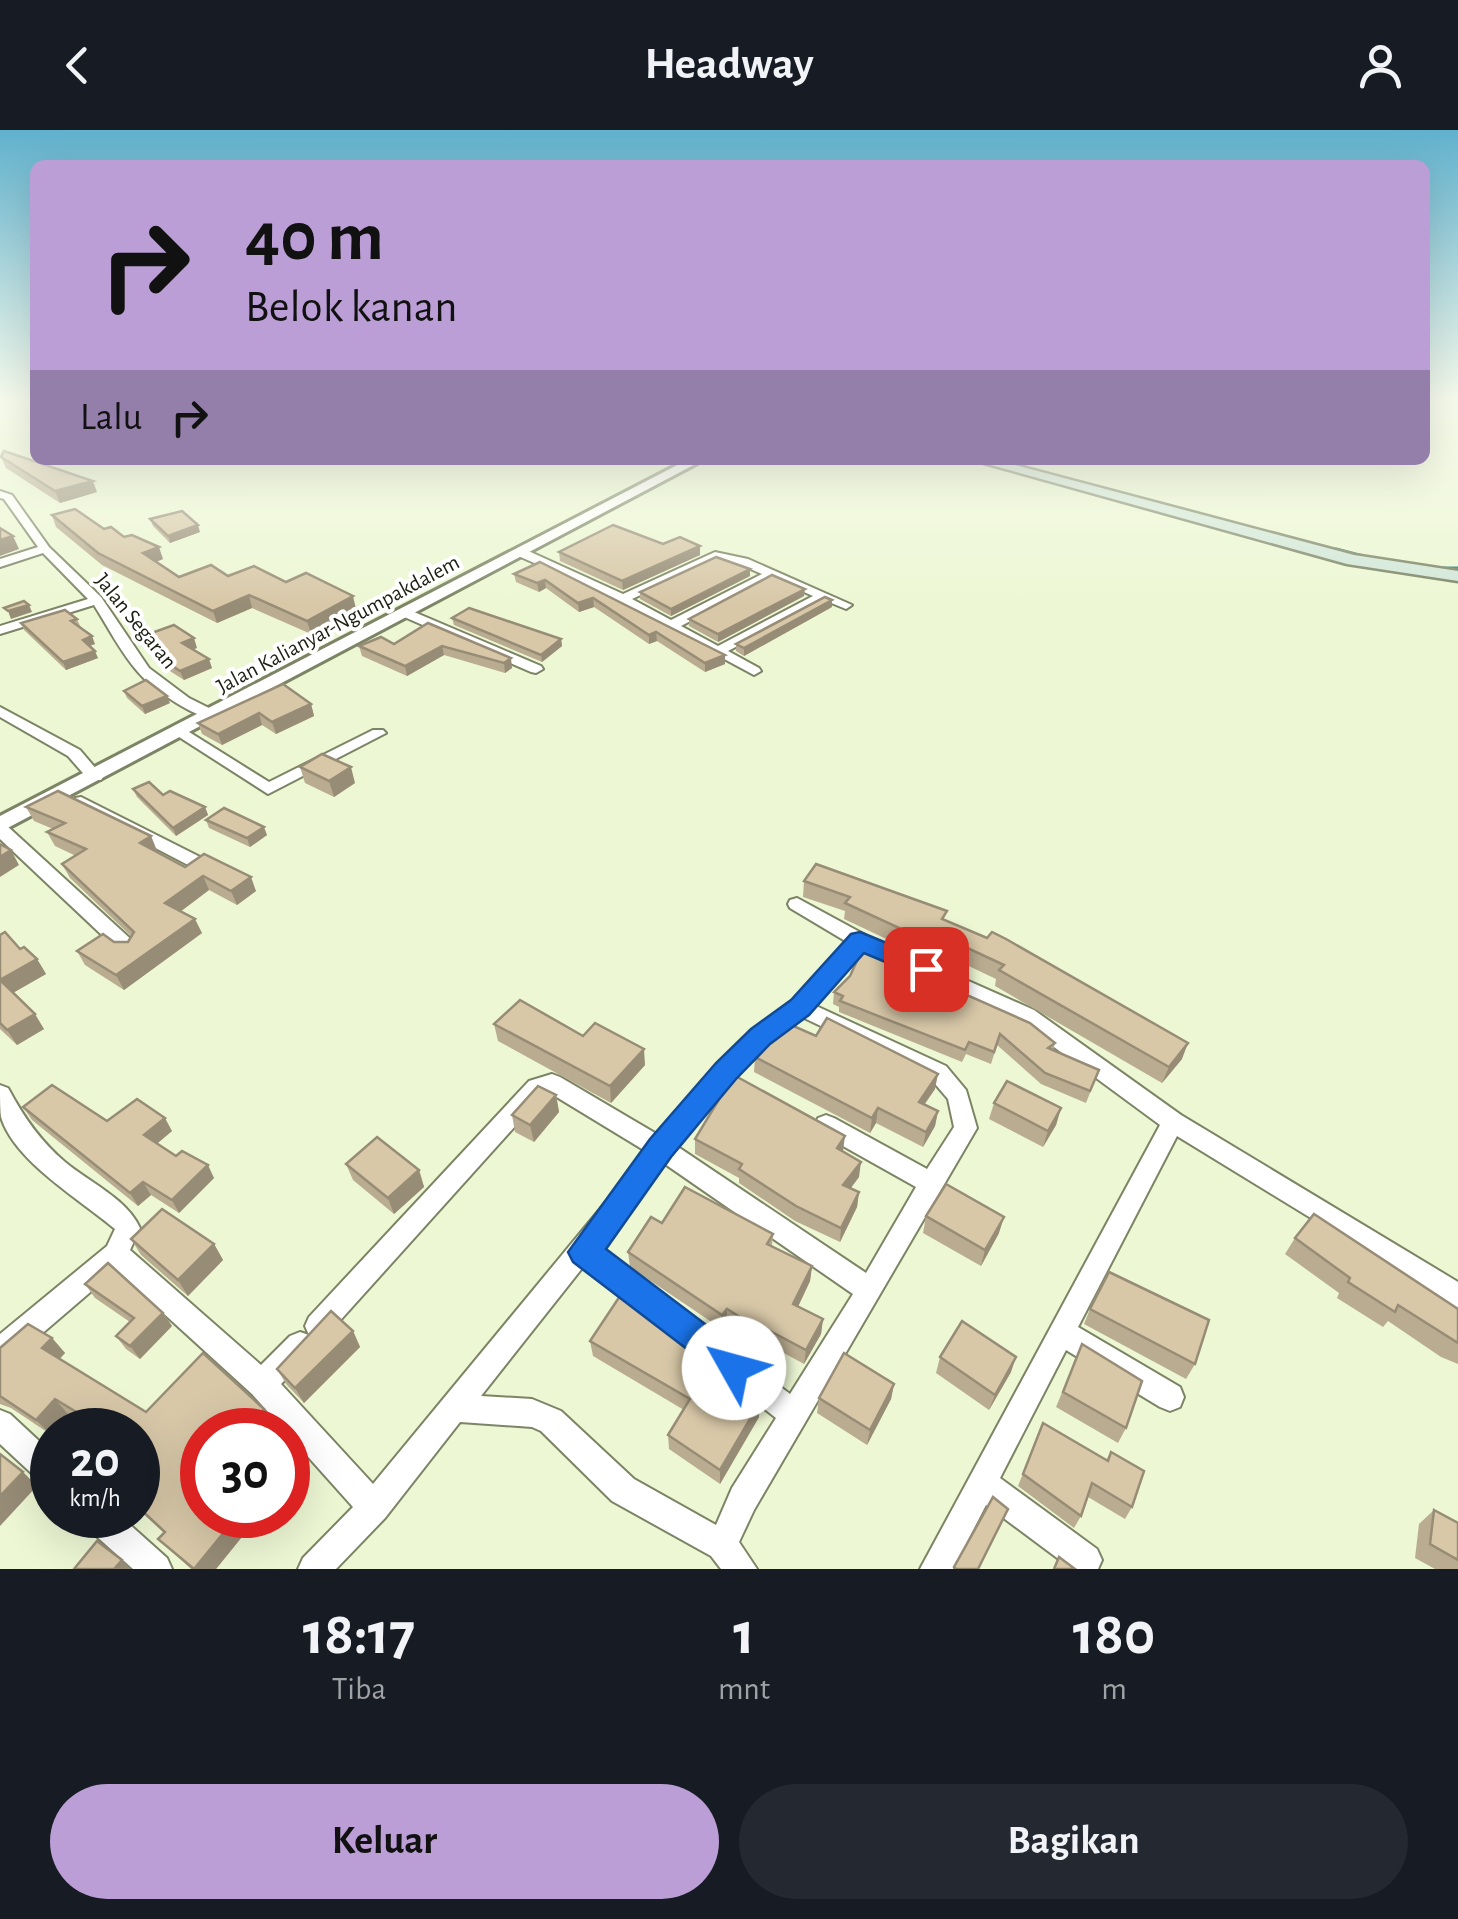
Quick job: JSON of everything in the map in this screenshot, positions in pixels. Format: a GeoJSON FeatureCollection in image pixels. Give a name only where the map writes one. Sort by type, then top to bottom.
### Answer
{"type":"FeatureCollection","features":[{"type":"Feature","properties":{"kind":"main road"},"geometry":{"type":"LineString","coordinates":[[1018,470],[1353,560],[1458,576]]}},
{"type":"Feature","properties":{"kind":"street","name":"Jalan Kalianyar-Ngumpakdalem"},"geometry":{"type":"LineString","coordinates":[[0,827],[677,470]]}},
{"type":"Feature","properties":{"kind":"street","name":"Jalan Segaran"},"geometry":{"type":"LineString","coordinates":[[0,494],[8,497],[46,549],[97,600],[144,671],[184,701],[214,716]]}},
{"type":"Feature","properties":{"kind":"street"},"geometry":{"type":"LineString","coordinates":[[0,563],[46,549]]}},
{"type":"Feature","properties":{"kind":"street"},"geometry":{"type":"LineString","coordinates":[[520,552],[623,599],[754,671]]}},
{"type":"Feature","properties":{"kind":"street"},"geometry":{"type":"LineString","coordinates":[[623,599],[715,556],[846,605]]}},
{"type":"Feature","properties":{"kind":"street"},"geometry":{"type":"LineString","coordinates":[[672,625],[771,574]]}},
{"type":"Feature","properties":{"kind":"street"},"geometry":{"type":"LineString","coordinates":[[718,651],[824,595]]}},
{"type":"Feature","properties":{"kind":"street"},"geometry":{"type":"LineString","coordinates":[[0,630],[97,600]]}},
{"type":"Feature","properties":{"kind":"street"},"geometry":{"type":"LineString","coordinates":[[407,613],[536,669]]}},
{"type":"Feature","properties":{"kind":"street"},"geometry":{"type":"LineString","coordinates":[[0,710],[74,752],[95,776]]}},
{"type":"Feature","properties":{"kind":"street"},"geometry":{"type":"LineString","coordinates":[[180,732],[268,789],[378,733]]}},
{"type":"Feature","properties":{"kind":"street"},"geometry":{"type":"LineString","coordinates":[[62,794],[153,836],[196,862]]}},
{"type":"Feature","properties":{"kind":"street"},"geometry":{"type":"LineString","coordinates":[[0,827],[128,948]]}},
{"type":"Feature","properties":{"kind":"street"},"geometry":{"type":"LineString","coordinates":[[797,904],[860,941],[1027,1016],[1173,1122],[1458,1296]]}},
{"type":"Feature","properties":{"kind":"street"},"geometry":{"type":"LineString","coordinates":[[314,1569],[374,1507],[584,1252],[660,1148],[735,1076],[760,1036],[800,1008],[860,941]]}},
{"type":"Feature","properties":{"kind":"street"},"geometry":{"type":"LineString","coordinates":[[455,1408],[532,1412],[552,1420],[623,1490],[732,1557],[743,1499],[966,1128],[958,1096],[938,1072],[800,1008]]}},
{"type":"Feature","properties":{"kind":"street"},"geometry":{"type":"LineString","coordinates":[[262,1384],[537,1086],[552,1083],[660,1148],[870,1291]]}},
{"type":"Feature","properties":{"kind":"street"},"geometry":{"type":"LineString","coordinates":[[0,1094],[17,1130],[37,1155],[123,1220],[128,1228],[116,1254],[0,1351]]}},
{"type":"Feature","properties":{"kind":"street"},"geometry":{"type":"LineString","coordinates":[[812,1118],[931,1183]]}},
{"type":"Feature","properties":{"kind":"street"},"geometry":{"type":"LineString","coordinates":[[936,1569],[1173,1122]]}},
{"type":"Feature","properties":{"kind":"street"},"geometry":{"type":"LineString","coordinates":[[584,1252],[794,1414]]}},
{"type":"Feature","properties":{"kind":"street"},"geometry":{"type":"LineString","coordinates":[[116,1254],[262,1384],[374,1507]]}},
{"type":"Feature","properties":{"kind":"street"},"geometry":{"type":"LineString","coordinates":[[1062,1332],[1170,1398]]}},
{"type":"Feature","properties":{"kind":"street"},"geometry":{"type":"LineString","coordinates":[[0,1424],[30,1452]]}},
{"type":"Feature","properties":{"kind":"street"},"geometry":{"type":"LineString","coordinates":[[982,1482],[1086,1560]]}},
{"type":"Feature","properties":{"kind":"street"},"geometry":{"type":"LineString","coordinates":[[122,1538],[156,1569]]}},
{"type":"Feature","properties":{"kind":"building"},"geometry":{"type":"Polygon","coordinates":[[[22,470],[61,470],[93,481],[55,491],[22,470]]]}},
{"type":"Feature","properties":{"kind":"building"},"geometry":{"type":"Polygon","coordinates":[[[75,509],[104,529],[111,527],[124,537],[132,535],[159,547],[143,553],[179,577],[211,565],[228,576],[254,566],[286,582],[306,573],[353,596],[307,621],[249,595],[213,611],[98,553],[52,515],[75,509]]]}},
{"type":"Feature","properties":{"kind":"building"},"geometry":{"type":"Polygon","coordinates":[[[182,511],[198,525],[168,536],[150,519],[182,511]]]}},
{"type":"Feature","properties":{"kind":"building"},"geometry":{"type":"Polygon","coordinates":[[[613,525],[663,544],[680,537],[700,546],[622,581],[559,552],[613,525]]]}},
{"type":"Feature","properties":{"kind":"building"},"geometry":{"type":"Polygon","coordinates":[[[0,528],[13,536],[0,540],[0,528]]]}},
{"type":"Feature","properties":{"kind":"building"},"geometry":{"type":"Polygon","coordinates":[[[716,557],[750,569],[671,609],[640,592],[716,557]]]}},
{"type":"Feature","properties":{"kind":"building"},"geometry":{"type":"Polygon","coordinates":[[[540,562],[725,655],[705,663],[656,632],[649,635],[593,598],[578,603],[545,580],[537,583],[514,574],[540,562]]]}},
{"type":"Feature","properties":{"kind":"building"},"geometry":{"type":"Polygon","coordinates":[[[772,575],[805,589],[718,634],[689,619],[772,575]]]}},
{"type":"Feature","properties":{"kind":"building"},"geometry":{"type":"Polygon","coordinates":[[[825,597],[832,600],[744,648],[736,644],[825,597]]]}},
{"type":"Feature","properties":{"kind":"building"},"geometry":{"type":"Polygon","coordinates":[[[24,601],[29,605],[8,611],[4,608],[24,601]]]}},
{"type":"Feature","properties":{"kind":"building"},"geometry":{"type":"Polygon","coordinates":[[[469,608],[561,639],[541,655],[452,618],[469,608]]]}},
{"type":"Feature","properties":{"kind":"building"},"geometry":{"type":"Polygon","coordinates":[[[65,610],[77,619],[71,621],[92,636],[83,640],[95,651],[63,662],[21,623],[65,610]]]}},
{"type":"Feature","properties":{"kind":"building"},"geometry":{"type":"Polygon","coordinates":[[[428,623],[511,658],[504,663],[442,646],[405,666],[359,646],[381,637],[394,644],[428,623]]]}},
{"type":"Feature","properties":{"kind":"building"},"geometry":{"type":"Polygon","coordinates":[[[174,625],[194,638],[182,643],[209,659],[180,671],[159,657],[166,654],[146,635],[174,625]]]}},
{"type":"Feature","properties":{"kind":"building"},"geometry":{"type":"Polygon","coordinates":[[[146,680],[167,696],[142,706],[124,691],[146,680]]]}},
{"type":"Feature","properties":{"kind":"building"},"geometry":{"type":"Polygon","coordinates":[[[283,684],[311,704],[272,722],[259,713],[218,734],[198,723],[283,684]]]}},
{"type":"Feature","properties":{"kind":"building"},"geometry":{"type":"Polygon","coordinates":[[[322,754],[351,767],[329,781],[300,767],[322,754]]]}},
{"type":"Feature","properties":{"kind":"building"},"geometry":{"type":"Polygon","coordinates":[[[149,782],[163,795],[170,791],[205,807],[173,828],[133,789],[149,782]]]}},
{"type":"Feature","properties":{"kind":"building"},"geometry":{"type":"Polygon","coordinates":[[[58,791],[151,836],[140,843],[185,867],[204,854],[251,877],[231,891],[203,876],[165,903],[195,919],[116,975],[77,951],[103,934],[114,942],[128,942],[134,932],[62,864],[86,849],[47,832],[65,823],[26,807],[58,791]]]}},
{"type":"Feature","properties":{"kind":"building"},"geometry":{"type":"Polygon","coordinates":[[[224,808],[264,827],[247,838],[206,820],[224,808]]]}},
{"type":"Feature","properties":{"kind":"building"},"geometry":{"type":"Polygon","coordinates":[[[0,844],[11,850],[0,857],[0,844]]]}},
{"type":"Feature","properties":{"kind":"building"},"geometry":{"type":"Polygon","coordinates":[[[816,864],[947,911],[942,919],[987,938],[992,932],[1188,1043],[1169,1067],[999,970],[1004,965],[959,944],[953,953],[845,903],[850,897],[804,881],[816,864]]]}},
{"type":"Feature","properties":{"kind":"building"},"geometry":{"type":"Polygon","coordinates":[[[5,932],[20,949],[24,947],[37,959],[0,980],[0,935],[5,932]]]}},
{"type":"Feature","properties":{"kind":"building"},"geometry":{"type":"Polygon","coordinates":[[[880,950],[915,965],[895,994],[936,1009],[949,987],[1030,1023],[1055,1043],[1048,1048],[1099,1070],[1090,1091],[1045,1073],[1000,1034],[994,1052],[969,1042],[965,1050],[840,1001],[843,996],[834,992],[850,976],[861,952],[876,956],[880,950]]]}},
{"type":"Feature","properties":{"kind":"building"},"geometry":{"type":"Polygon","coordinates":[[[0,980],[35,1014],[7,1030],[0,1023],[0,980]]]}},
{"type":"Feature","properties":{"kind":"building"},"geometry":{"type":"Polygon","coordinates":[[[520,1000],[583,1036],[595,1023],[644,1049],[610,1086],[494,1024],[520,1000]]]}},
{"type":"Feature","properties":{"kind":"building"},"geometry":{"type":"Polygon","coordinates":[[[827,1018],[938,1074],[919,1102],[938,1111],[926,1132],[878,1108],[872,1118],[755,1057],[782,1021],[816,1036],[827,1018]]]}},
{"type":"Feature","properties":{"kind":"building"},"geometry":{"type":"Polygon","coordinates":[[[730,1073],[845,1136],[837,1148],[861,1162],[843,1185],[859,1192],[841,1228],[796,1206],[739,1169],[742,1164],[695,1139],[718,1101],[710,1097],[730,1073]]]}},
{"type":"Feature","properties":{"kind":"building"},"geometry":{"type":"Polygon","coordinates":[[[1007,1081],[1061,1108],[1048,1131],[994,1103],[1007,1081]]]}},
{"type":"Feature","properties":{"kind":"building"},"geometry":{"type":"Polygon","coordinates":[[[52,1085],[107,1121],[137,1099],[165,1118],[144,1135],[176,1156],[182,1151],[208,1165],[172,1200],[143,1182],[130,1193],[23,1107],[52,1085]]]}},
{"type":"Feature","properties":{"kind":"building"},"geometry":{"type":"Polygon","coordinates":[[[538,1086],[556,1095],[530,1125],[512,1115],[538,1086]]]}},
{"type":"Feature","properties":{"kind":"building"},"geometry":{"type":"Polygon","coordinates":[[[377,1137],[419,1170],[388,1198],[346,1164],[377,1137]]]}},
{"type":"Feature","properties":{"kind":"building"},"geometry":{"type":"Polygon","coordinates":[[[946,1184],[1004,1217],[985,1250],[926,1216],[946,1184]]]}},
{"type":"Feature","properties":{"kind":"building"},"geometry":{"type":"Polygon","coordinates":[[[685,1187],[773,1234],[767,1244],[812,1266],[793,1304],[823,1319],[806,1350],[770,1331],[767,1334],[727,1309],[722,1315],[628,1252],[651,1217],[662,1223],[685,1187]]]}},
{"type":"Feature","properties":{"kind":"building"},"geometry":{"type":"Polygon","coordinates":[[[162,1209],[214,1244],[178,1280],[131,1239],[162,1209]]]}},
{"type":"Feature","properties":{"kind":"building"},"geometry":{"type":"Polygon","coordinates":[[[1314,1214],[1458,1309],[1458,1343],[1398,1305],[1395,1312],[1348,1282],[1350,1278],[1295,1238],[1314,1214]]]}},
{"type":"Feature","properties":{"kind":"building"},"geometry":{"type":"Polygon","coordinates":[[[108,1263],[163,1313],[130,1346],[116,1336],[134,1318],[85,1284],[108,1263]]]}},
{"type":"Feature","properties":{"kind":"building"},"geometry":{"type":"Polygon","coordinates":[[[1109,1272],[1209,1320],[1195,1364],[1090,1309],[1109,1272]]]}},
{"type":"Feature","properties":{"kind":"building"},"geometry":{"type":"Polygon","coordinates":[[[622,1293],[654,1312],[650,1318],[699,1347],[693,1358],[760,1402],[720,1470],[668,1435],[690,1399],[590,1341],[622,1293]]]}},
{"type":"Feature","properties":{"kind":"building"},"geometry":{"type":"Polygon","coordinates":[[[331,1311],[353,1331],[295,1388],[277,1369],[331,1311]]]}},
{"type":"Feature","properties":{"kind":"building"},"geometry":{"type":"Polygon","coordinates":[[[962,1321],[1016,1357],[995,1395],[940,1357],[962,1321]]]}},
{"type":"Feature","properties":{"kind":"building"},"geometry":{"type":"Polygon","coordinates":[[[28,1324],[52,1338],[42,1348],[140,1408],[70,1408],[55,1399],[47,1408],[30,1408],[30,1416],[0,1396],[0,1348],[28,1324]]]}},
{"type":"Feature","properties":{"kind":"building"},"geometry":{"type":"Polygon","coordinates":[[[1082,1344],[1142,1381],[1126,1428],[1063,1392],[1082,1344]]]}},
{"type":"Feature","properties":{"kind":"building"},"geometry":{"type":"Polygon","coordinates":[[[203,1353],[263,1408],[180,1408],[180,1538],[219,1538],[194,1569],[158,1539],[165,1532],[160,1527],[160,1408],[150,1408],[203,1353]]]}},
{"type":"Feature","properties":{"kind":"building"},"geometry":{"type":"Polygon","coordinates":[[[844,1353],[894,1384],[870,1430],[819,1398],[844,1353]]]}},
{"type":"Feature","properties":{"kind":"building"},"geometry":{"type":"Polygon","coordinates":[[[1043,1423],[1108,1461],[1111,1452],[1144,1471],[1132,1507],[1092,1483],[1081,1516],[1023,1474],[1043,1423]]]}},
{"type":"Feature","properties":{"kind":"building"},"geometry":{"type":"Polygon","coordinates":[[[0,1454],[23,1472],[0,1496],[0,1454]]]}},
{"type":"Feature","properties":{"kind":"building"},"geometry":{"type":"Polygon","coordinates":[[[993,1497],[1008,1509],[978,1569],[956,1569],[954,1567],[993,1497]]]}},
{"type":"Feature","properties":{"kind":"building"},"geometry":{"type":"Polygon","coordinates":[[[1434,1510],[1458,1523],[1458,1560],[1430,1544],[1434,1510]]]}},
{"type":"Feature","properties":{"kind":"building"},"geometry":{"type":"Polygon","coordinates":[[[97,1541],[122,1560],[114,1569],[74,1569],[97,1541]]]}},
{"type":"Feature","properties":{"kind":"building"},"geometry":{"type":"Polygon","coordinates":[[[1059,1557],[1075,1569],[1054,1569],[1059,1557]]]}},
{"type":"Feature","properties":{"kind":"waterway"},"geometry":{"type":"LineString","coordinates":[[1336,550],[1363,557]]}},
{"type":"Feature","properties":{"kind":"waterway"},"geometry":{"type":"LineString","coordinates":[[1439,569],[1458,569]]}},
{"type":"Feature","properties":{"kind":"route"},"geometry":{"type":"LineString","coordinates":[[734,1368],[584,1252],[660,1148],[726,1071],[760,1036],[800,1008],[860,941],[926,969]]}}]}
